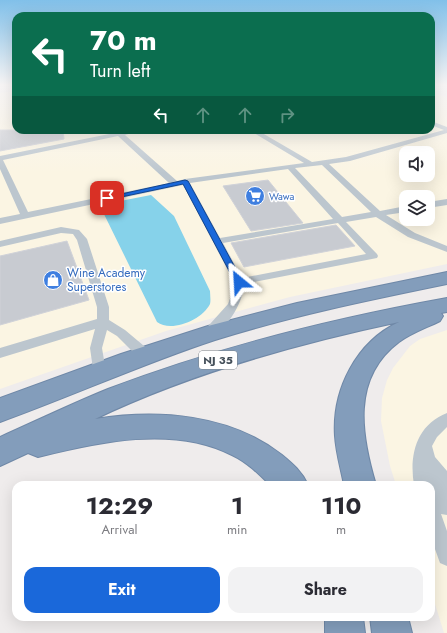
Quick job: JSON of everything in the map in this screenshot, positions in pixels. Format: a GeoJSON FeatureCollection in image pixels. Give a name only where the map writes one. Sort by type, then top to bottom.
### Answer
{"type":"FeatureCollection","features":[{"type":"Feature","properties":{"kind":"highway","name":"NJ 35"},"geometry":{"type":"LineString","coordinates":[[0,410],[145,355],[207,334],[350,298],[447,278]]}},
{"type":"Feature","properties":{"kind":"highway","name":"NJ 35"},"geometry":{"type":"LineString","coordinates":[[0,452],[117,397],[194,368],[309,334],[380,317],[447,305]]}},
{"type":"Feature","properties":{"kind":"highway"},"geometry":{"type":"LineString","coordinates":[[359,481],[352,453],[349,428],[353,392],[365,364],[378,348],[390,337],[447,310]]}},
{"type":"Feature","properties":{"kind":"highway"},"geometry":{"type":"LineString","coordinates":[[0,452],[88,431],[123,427],[181,429],[208,434],[244,446],[269,462],[288,481]]}},
{"type":"Feature","properties":{"kind":"highway"},"geometry":{"type":"LineString","coordinates":[[344,621],[345,633]]}},
{"type":"Feature","properties":{"kind":"highway"},"geometry":{"type":"LineString","coordinates":[[390,621],[392,633]]}},
{"type":"Feature","properties":{"kind":"lane"},"geometry":{"type":"LineString","coordinates":[[435,125],[447,130]]}},
{"type":"Feature","properties":{"kind":"lane"},"geometry":{"type":"LineString","coordinates":[[435,134],[447,130]]}},
{"type":"Feature","properties":{"kind":"lane"},"geometry":{"type":"LineString","coordinates":[[25,216],[0,159],[120,134],[174,183]]}},
{"type":"Feature","properties":{"kind":"lane"},"geometry":{"type":"LineString","coordinates":[[259,134],[311,164]]}},
{"type":"Feature","properties":{"kind":"lane"},"geometry":{"type":"LineString","coordinates":[[0,244],[42,224],[174,183],[349,159],[433,134]]}},
{"type":"Feature","properties":{"kind":"lane"},"geometry":{"type":"LineString","coordinates":[[324,163],[378,214],[400,230],[447,249]]}},
{"type":"Feature","properties":{"kind":"lane"},"geometry":{"type":"LineString","coordinates":[[239,282],[374,256],[290,167]]}},
{"type":"Feature","properties":{"kind":"lane"},"geometry":{"type":"LineString","coordinates":[[185,181],[239,282],[240,289],[235,303],[224,318],[207,334]]}},
{"type":"Feature","properties":{"kind":"lane"},"geometry":{"type":"LineString","coordinates":[[435,204],[447,202]]}},
{"type":"Feature","properties":{"kind":"lane"},"geometry":{"type":"LineString","coordinates":[[218,241],[399,210]]}},
{"type":"Feature","properties":{"kind":"lane"},"geometry":{"type":"LineString","coordinates":[[0,221],[25,216],[42,224],[61,230],[76,232],[82,239],[103,307],[103,322],[96,348],[99,372]]}},
{"type":"Feature","properties":{"kind":"lane"},"geometry":{"type":"LineString","coordinates":[[0,353],[103,322],[121,333],[145,355]]}},
{"type":"Feature","properties":{"kind":"lane"},"geometry":{"type":"LineString","coordinates":[[423,481],[420,465],[426,452],[428,437],[434,428],[447,420]]}},
{"type":"Feature","properties":{"kind":"lane"},"geometry":{"type":"LineString","coordinates":[[426,452],[447,485]]}},
{"type":"Feature","properties":{"kind":"lane"},"geometry":{"type":"LineString","coordinates":[[426,452],[433,481]]}},
{"type":"Feature","properties":{"kind":"lane"},"geometry":{"type":"LineString","coordinates":[[435,487],[447,556]]}},
{"type":"Feature","properties":{"kind":"shaded area"},"geometry":{"type":"Polygon","coordinates":[[[0,114],[12,114],[12,134],[435,134],[435,114],[447,114],[447,264],[290,297],[166,331],[0,389],[0,114]]]}},
{"type":"Feature","properties":{"kind":"shaded area"},"geometry":{"type":"Polygon","coordinates":[[[447,330],[447,633],[444,633],[435,604],[435,481],[395,481],[390,466],[381,421],[382,398],[387,380],[393,368],[410,346],[420,339],[447,330]]]}},
{"type":"Feature","properties":{"kind":"water"},"geometry":{"type":"Polygon","coordinates":[[[151,195],[174,216],[210,291],[210,304],[206,310],[193,320],[178,325],[163,325],[157,322],[101,208],[105,204],[151,195]]]}},
{"type":"Feature","properties":{"kind":"building"},"geometry":{"type":"Polygon","coordinates":[[[0,130],[12,130],[12,134],[63,134],[64,139],[0,151],[0,130]]]}},
{"type":"Feature","properties":{"kind":"building"},"geometry":{"type":"Polygon","coordinates":[[[268,180],[303,223],[251,231],[223,186],[268,180]]]}},
{"type":"Feature","properties":{"kind":"building","name":"Wawa"},"geometry":{"type":"Polygon","coordinates":[[[336,225],[355,246],[244,267],[231,243],[336,225]]]}},
{"type":"Feature","properties":{"kind":"building"},"geometry":{"type":"Polygon","coordinates":[[[67,241],[89,300],[0,325],[0,256],[67,241]]]}},
{"type":"Feature","properties":{"kind":"place","name":"Wawa"},"geometry":{"type":"Point","coordinates":[255,196]}},
{"type":"Feature","properties":{"kind":"place","name":"Wine Academy Superstores"},"geometry":{"type":"Point","coordinates":[53,280]}},
{"type":"Feature","properties":{"kind":"route"},"geometry":{"type":"LineString","coordinates":[[107,198],[185,181],[239,282]]}}]}
